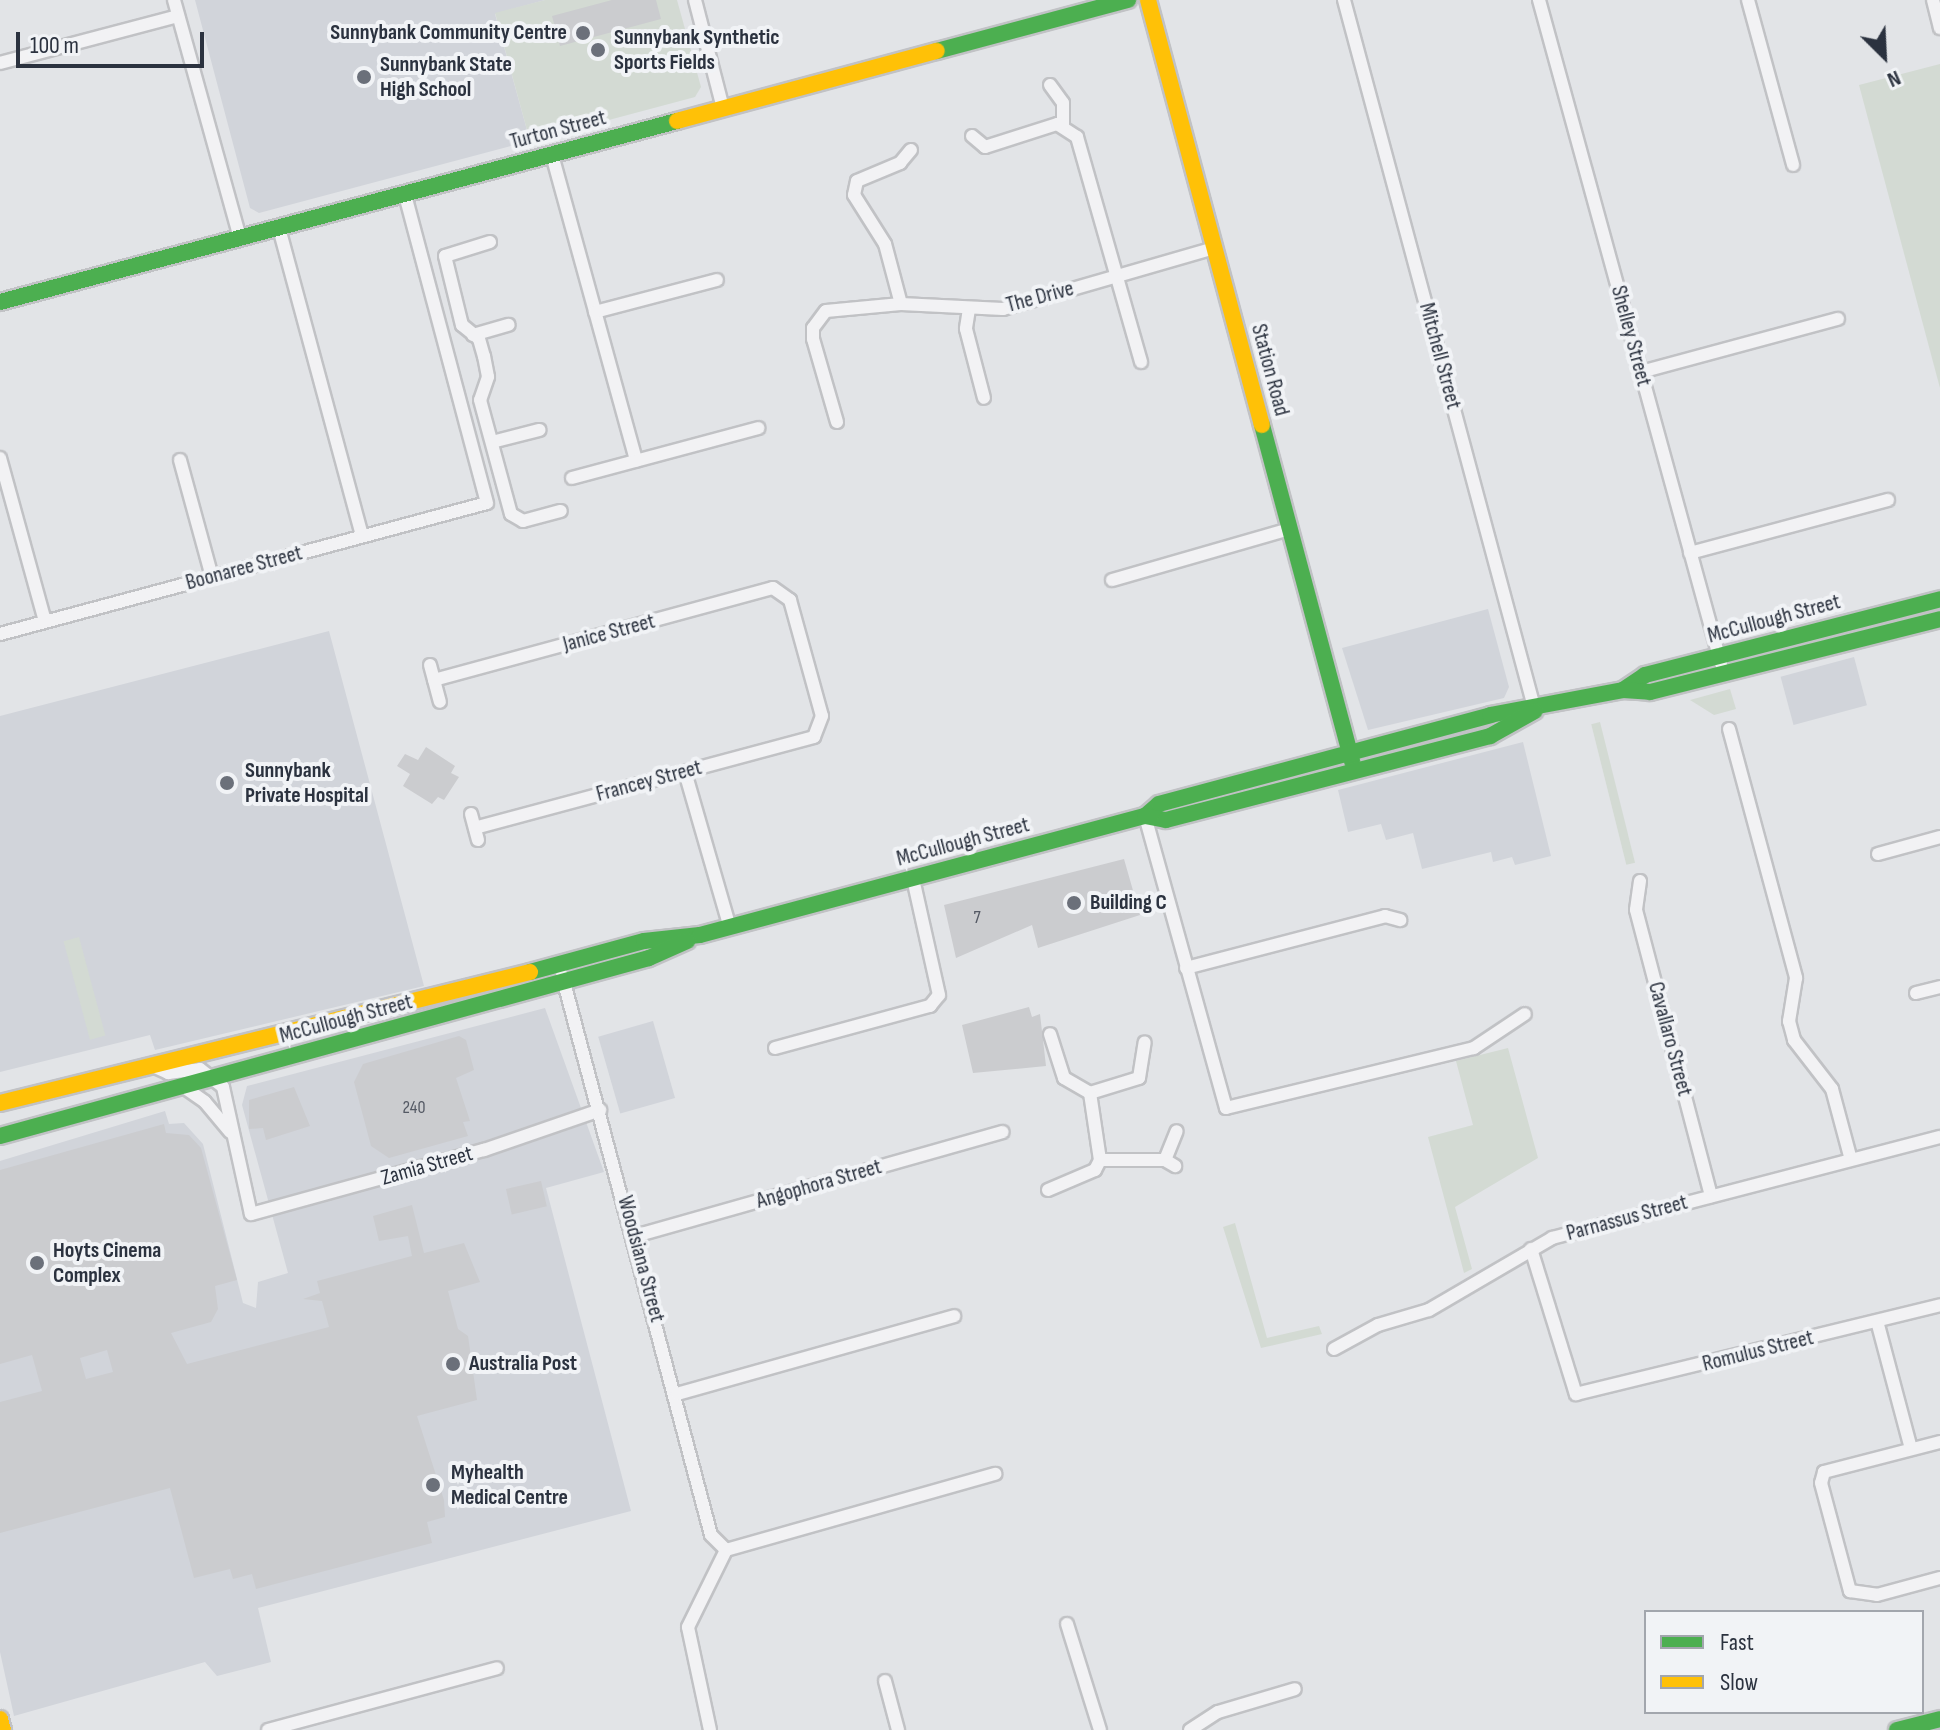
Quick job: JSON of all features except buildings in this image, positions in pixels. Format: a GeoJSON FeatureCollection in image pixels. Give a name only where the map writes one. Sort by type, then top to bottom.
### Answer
{"type":"FeatureCollection","features":[{"type":"Feature","properties":{"kind":"main road","name":"Turton Street"},"geometry":{"type":"LineString","coordinates":[[0,302],[1128,0]]}},
{"type":"Feature","properties":{"kind":"main road","name":"Station Road"},"geometry":{"type":"LineString","coordinates":[[1148,0],[1354,771]]}},
{"type":"Feature","properties":{"kind":"main road","name":"McCullough Street"},"geometry":{"type":"LineString","coordinates":[[1623,690],[1645,675],[1940,599]]}},
{"type":"Feature","properties":{"kind":"main road","name":"McCullough Street"},"geometry":{"type":"LineString","coordinates":[[0,1103],[151,1065],[368,1017],[644,941],[700,935],[730,928],[1145,816],[1159,804],[1490,715],[1535,711],[1623,690],[1650,692],[1940,619]]}},
{"type":"Feature","properties":{"kind":"main road","name":"McCullough Street"},"geometry":{"type":"LineString","coordinates":[[1145,816],[1166,820],[1490,736],[1535,711]]}},
{"type":"Feature","properties":{"kind":"main road","name":"McCullough Street"},"geometry":{"type":"LineString","coordinates":[[0,1136],[649,958],[700,935]]}},
{"type":"Feature","properties":{"kind":"main road"},"geometry":{"type":"LineString","coordinates":[[0,1719],[3,1730]]}},
{"type":"Feature","properties":{"kind":"main road"},"geometry":{"type":"LineString","coordinates":[[1897,1730],[1940,1719]]}},
{"type":"Feature","properties":{"kind":"street"},"geometry":{"type":"LineString","coordinates":[[174,0],[240,238]]}},
{"type":"Feature","properties":{"kind":"street"},"geometry":{"type":"LineString","coordinates":[[695,0],[723,108]]}},
{"type":"Feature","properties":{"kind":"street","name":"Mitchell Street"},"geometry":{"type":"LineString","coordinates":[[1344,0],[1535,711]]}},
{"type":"Feature","properties":{"kind":"street","name":"Shelley Street"},"geometry":{"type":"LineString","coordinates":[[1539,0],[1723,673]]}},
{"type":"Feature","properties":{"kind":"street"},"geometry":{"type":"LineString","coordinates":[[1748,0],[1793,165]]}},
{"type":"Feature","properties":{"kind":"street"},"geometry":{"type":"LineString","coordinates":[[1933,0],[1940,28]]}},
{"type":"Feature","properties":{"kind":"street"},"geometry":{"type":"LineString","coordinates":[[0,63],[178,16]]}},
{"type":"Feature","properties":{"kind":"street"},"geometry":{"type":"LineString","coordinates":[[1050,85],[1063,103],[1063,125],[1083,153],[1141,362]]}},
{"type":"Feature","properties":{"kind":"street"},"geometry":{"type":"LineString","coordinates":[[972,136],[985,147],[1063,125]]}},
{"type":"Feature","properties":{"kind":"street"},"geometry":{"type":"LineString","coordinates":[[901,304],[885,244],[854,195],[857,181],[900,163],[911,150]]}},
{"type":"Feature","properties":{"kind":"street"},"geometry":{"type":"LineString","coordinates":[[552,155],[636,461]]}},
{"type":"Feature","properties":{"kind":"street","name":"Boonaree Street"},"geometry":{"type":"LineString","coordinates":[[0,634],[487,503],[405,194]]}},
{"type":"Feature","properties":{"kind":"street"},"geometry":{"type":"LineString","coordinates":[[279,228],[362,536]]}},
{"type":"Feature","properties":{"kind":"street"},"geometry":{"type":"LineString","coordinates":[[490,242],[445,256],[462,325],[473,335],[488,377],[480,400],[511,514],[523,521],[561,511]]}},
{"type":"Feature","properties":{"kind":"street","name":"The Drive"},"geometry":{"type":"LineString","coordinates":[[837,422],[813,339],[817,319],[841,308],[901,304],[1003,309],[1214,248]]}},
{"type":"Feature","properties":{"kind":"street"},"geometry":{"type":"LineString","coordinates":[[595,312],[717,280]]}},
{"type":"Feature","properties":{"kind":"street"},"geometry":{"type":"LineString","coordinates":[[969,309],[966,329],[984,398]]}},
{"type":"Feature","properties":{"kind":"street"},"geometry":{"type":"LineString","coordinates":[[1641,372],[1838,319]]}},
{"type":"Feature","properties":{"kind":"street"},"geometry":{"type":"LineString","coordinates":[[473,335],[509,325]]}},
{"type":"Feature","properties":{"kind":"street"},"geometry":{"type":"LineString","coordinates":[[572,478],[758,428]]}},
{"type":"Feature","properties":{"kind":"street"},"geometry":{"type":"LineString","coordinates":[[492,442],[539,430]]}},
{"type":"Feature","properties":{"kind":"street"},"geometry":{"type":"LineString","coordinates":[[0,458],[45,621]]}},
{"type":"Feature","properties":{"kind":"street"},"geometry":{"type":"LineString","coordinates":[[180,460],[212,577]]}},
{"type":"Feature","properties":{"kind":"street"},"geometry":{"type":"LineString","coordinates":[[1690,553],[1888,500]]}},
{"type":"Feature","properties":{"kind":"street"},"geometry":{"type":"LineString","coordinates":[[1112,580],[1290,529]]}},
{"type":"Feature","properties":{"kind":"street","name":"Janice Street"},"geometry":{"type":"LineString","coordinates":[[434,680],[773,588],[783,592],[822,716],[820,730]]}},
{"type":"Feature","properties":{"kind":"street"},"geometry":{"type":"LineString","coordinates":[[430,665],[440,702]]}},
{"type":"Feature","properties":{"kind":"street"},"geometry":{"type":"LineString","coordinates":[[1729,729],[1796,978],[1789,1021],[1794,1040],[1832,1089],[1851,1160]]}},
{"type":"Feature","properties":{"kind":"street","name":"Francey Street"},"geometry":{"type":"LineString","coordinates":[[471,814],[476,834],[820,730]]}},
{"type":"Feature","properties":{"kind":"street"},"geometry":{"type":"LineString","coordinates":[[685,772],[730,928]]}},
{"type":"Feature","properties":{"kind":"street"},"geometry":{"type":"LineString","coordinates":[[1145,816],[1226,1108],[1474,1048],[1525,1014]]}},
{"type":"Feature","properties":{"kind":"street"},"geometry":{"type":"LineString","coordinates":[[1878,854],[1940,837]]}},
{"type":"Feature","properties":{"kind":"street"},"geometry":{"type":"LineString","coordinates":[[775,1048],[930,1006],[939,995],[913,879]]}},
{"type":"Feature","properties":{"kind":"street","name":"Cavallaro Street"},"geometry":{"type":"LineString","coordinates":[[1640,881],[1636,910],[1711,1196]]}},
{"type":"Feature","properties":{"kind":"street"},"geometry":{"type":"LineString","coordinates":[[1186,968],[1385,916],[1400,920]]}},
{"type":"Feature","properties":{"kind":"street","name":"Woodsiana Street"},"geometry":{"type":"LineString","coordinates":[[559,964],[635,1236],[711,1535],[726,1550]]}},
{"type":"Feature","properties":{"kind":"street"},"geometry":{"type":"LineString","coordinates":[[1916,993],[1940,987]]}},
{"type":"Feature","properties":{"kind":"street"},"geometry":{"type":"LineString","coordinates":[[1050,1034],[1064,1078],[1090,1093],[1139,1078],[1145,1042]]}},
{"type":"Feature","properties":{"kind":"street"},"geometry":{"type":"LineString","coordinates":[[151,1065],[168,1073],[196,1068],[214,1076],[225,1094],[230,1132]]}},
{"type":"Feature","properties":{"kind":"street"},"geometry":{"type":"LineString","coordinates":[[181,1085],[205,1102],[230,1132]]}},
{"type":"Feature","properties":{"kind":"street"},"geometry":{"type":"LineString","coordinates":[[1048,1190],[1095,1170],[1100,1160],[1090,1093]]}},
{"type":"Feature","properties":{"kind":"street","name":"Zamia Street"},"geometry":{"type":"LineString","coordinates":[[230,1132],[251,1214],[484,1150],[600,1110]]}},
{"type":"Feature","properties":{"kind":"street"},"geometry":{"type":"LineString","coordinates":[[1100,1160],[1170,1163],[1177,1131]]}},
{"type":"Feature","properties":{"kind":"street","name":"Angophora Street"},"geometry":{"type":"LineString","coordinates":[[635,1236],[1003,1132]]}},
{"type":"Feature","properties":{"kind":"street","name":"Parnassus Street"},"geometry":{"type":"LineString","coordinates":[[1334,1349],[1378,1325],[1429,1310],[1531,1249],[1711,1196],[1940,1137]]}},
{"type":"Feature","properties":{"kind":"street","name":"Romulus Street"},"geometry":{"type":"LineString","coordinates":[[1531,1249],[1576,1394],[1940,1305]]}},
{"type":"Feature","properties":{"kind":"street"},"geometry":{"type":"LineString","coordinates":[[677,1394],[954,1316]]}},
{"type":"Feature","properties":{"kind":"street"},"geometry":{"type":"LineString","coordinates":[[1877,1321],[1911,1449]]}},
{"type":"Feature","properties":{"kind":"street"},"geometry":{"type":"LineString","coordinates":[[1940,1442],[1824,1472],[1821,1483],[1850,1591],[1877,1595],[1940,1578]]}},
{"type":"Feature","properties":{"kind":"street"},"geometry":{"type":"LineString","coordinates":[[710,1730],[688,1627],[726,1550],[995,1474]]}},
{"type":"Feature","properties":{"kind":"street"},"geometry":{"type":"LineString","coordinates":[[1067,1624],[1100,1730]]}},
{"type":"Feature","properties":{"kind":"street"},"geometry":{"type":"LineString","coordinates":[[268,1730],[497,1668]]}},
{"type":"Feature","properties":{"kind":"street"},"geometry":{"type":"LineString","coordinates":[[885,1681],[898,1730]]}},
{"type":"Feature","properties":{"kind":"street"},"geometry":{"type":"LineString","coordinates":[[1190,1730],[1218,1712],[1295,1689]]}},
{"type":"Feature","properties":{"kind":"street"},"geometry":{"type":"LineString","coordinates":[[325,1715],[329,1730]]}},
{"type":"Feature","properties":{"kind":"shaded area","name":"Sunnybank State High School"},"geometry":{"type":"Polygon","coordinates":[[[195,0],[545,0],[495,14],[530,141],[259,213],[250,208],[195,0]]]}},
{"type":"Feature","properties":{"kind":"shaded area","name":"Sunnybank Synthetic Sports Fields"},"geometry":{"type":"Polygon","coordinates":[[[545,0],[677,0],[701,87],[695,97],[530,141],[495,13],[545,0]]]}},
{"type":"Feature","properties":{"kind":"shaded area"},"geometry":{"type":"Polygon","coordinates":[[[1940,64],[1940,388],[1859,85],[1940,64]]]}},
{"type":"Feature","properties":{"kind":"shaded area"},"geometry":{"type":"Polygon","coordinates":[[[1488,609],[1509,687],[1504,698],[1368,730],[1342,648],[1488,609]]]}},
{"type":"Feature","properties":{"kind":"shaded area","name":"Sunnybank Private Hospital"},"geometry":{"type":"Polygon","coordinates":[[[329,631],[424,986],[155,1050],[150,1035],[0,1072],[0,716],[329,631]]]}},
{"type":"Feature","properties":{"kind":"shaded area"},"geometry":{"type":"Polygon","coordinates":[[[1854,657],[1867,705],[1794,725],[1781,677],[1854,657]]]}},
{"type":"Feature","properties":{"kind":"shaded area"},"geometry":{"type":"Polygon","coordinates":[[[1730,689],[1736,709],[1714,715],[1690,700],[1730,689]]]}},
{"type":"Feature","properties":{"kind":"shaded area"},"geometry":{"type":"Polygon","coordinates":[[[1600,722],[1635,863],[1626,865],[1591,724],[1600,722]]]}},
{"type":"Feature","properties":{"kind":"shaded area"},"geometry":{"type":"Polygon","coordinates":[[[1523,742],[1551,856],[1515,865],[1512,857],[1493,862],[1491,852],[1422,869],[1413,833],[1386,840],[1381,824],[1348,832],[1338,790],[1523,742]]]}},
{"type":"Feature","properties":{"kind":"shaded area"},"geometry":{"type":"Polygon","coordinates":[[[79,937],[105,1036],[90,1040],[64,941],[79,937]]]}},
{"type":"Feature","properties":{"kind":"shaded area"},"geometry":{"type":"Polygon","coordinates":[[[545,1008],[604,1172],[546,1188],[631,1511],[258,1608],[271,1662],[217,1676],[205,1662],[14,1716],[0,1652],[0,1161],[165,1111],[169,1124],[184,1123],[203,1144],[243,1303],[256,1308],[258,1282],[288,1273],[242,1105],[247,1086],[545,1008]]]}},
{"type":"Feature","properties":{"kind":"shaded area"},"geometry":{"type":"Polygon","coordinates":[[[653,1021],[675,1098],[620,1114],[598,1037],[653,1021]]]}},
{"type":"Feature","properties":{"kind":"shaded area"},"geometry":{"type":"Polygon","coordinates":[[[1508,1048],[1538,1158],[1455,1207],[1472,1269],[1464,1273],[1428,1137],[1473,1125],[1456,1061],[1508,1048]]]}},
{"type":"Feature","properties":{"kind":"shaded area"},"geometry":{"type":"Polygon","coordinates":[[[1235,1223],[1267,1338],[1319,1326],[1322,1334],[1261,1348],[1223,1227],[1235,1223]]]}},
{"type":"Feature","properties":{"kind":"traffic: fast"},"geometry":{"type":"LineString","coordinates":[[937,51],[1128,0]]}},
{"type":"Feature","properties":{"kind":"traffic: fast"},"geometry":{"type":"LineString","coordinates":[[0,302],[677,121]]}},
{"type":"Feature","properties":{"kind":"traffic: fast"},"geometry":{"type":"LineString","coordinates":[[1262,425],[1352,762]]}},
{"type":"Feature","properties":{"kind":"traffic: fast"},"geometry":{"type":"LineString","coordinates":[[1623,690],[1645,675],[1940,599]]}},
{"type":"Feature","properties":{"kind":"traffic: fast"},"geometry":{"type":"LineString","coordinates":[[1145,816],[1159,804],[1490,715],[1623,690],[1650,692],[1940,619]]}},
{"type":"Feature","properties":{"kind":"traffic: fast"},"geometry":{"type":"LineString","coordinates":[[530,972],[644,941],[700,935],[1145,816],[1166,820],[1490,736],[1535,711]]}},
{"type":"Feature","properties":{"kind":"traffic: fast"},"geometry":{"type":"LineString","coordinates":[[0,1136],[649,958],[687,941]]}},
{"type":"Feature","properties":{"kind":"traffic: fast"},"geometry":{"type":"LineString","coordinates":[[1897,1730],[1940,1719]]}},
{"type":"Feature","properties":{"kind":"traffic: slow"},"geometry":{"type":"LineString","coordinates":[[1148,0],[1262,425]]}},
{"type":"Feature","properties":{"kind":"traffic: slow"},"geometry":{"type":"LineString","coordinates":[[677,121],[937,51]]}},
{"type":"Feature","properties":{"kind":"traffic: slow"},"geometry":{"type":"LineString","coordinates":[[0,1103],[530,972]]}},
{"type":"Feature","properties":{"kind":"traffic: slow"},"geometry":{"type":"LineString","coordinates":[[0,1719],[3,1730]]}},
{"type":"Feature","properties":{"kind":"place","name":"Sunnybank Community Centre"},"geometry":{"type":"Point","coordinates":[583,33]}},
{"type":"Feature","properties":{"kind":"place","name":"Sunnybank Synthetic Sports Fields"},"geometry":{"type":"Point","coordinates":[598,50]}},
{"type":"Feature","properties":{"kind":"place","name":"Sunnybank State High School"},"geometry":{"type":"Point","coordinates":[364,77]}},
{"type":"Feature","properties":{"kind":"place","name":"Sunnybank Private Hospital"},"geometry":{"type":"Point","coordinates":[227,783]}},
{"type":"Feature","properties":{"kind":"place","name":"Building C"},"geometry":{"type":"Point","coordinates":[1074,903]}},
{"type":"Feature","properties":{"kind":"place","name":"Hoyts Cinema Complex"},"geometry":{"type":"Point","coordinates":[37,1263]}},
{"type":"Feature","properties":{"kind":"place","name":"Australia Post"},"geometry":{"type":"Point","coordinates":[453,1364]}},
{"type":"Feature","properties":{"kind":"place","name":"Myhealth Medical Centre"},"geometry":{"type":"Point","coordinates":[433,1485]}}]}
